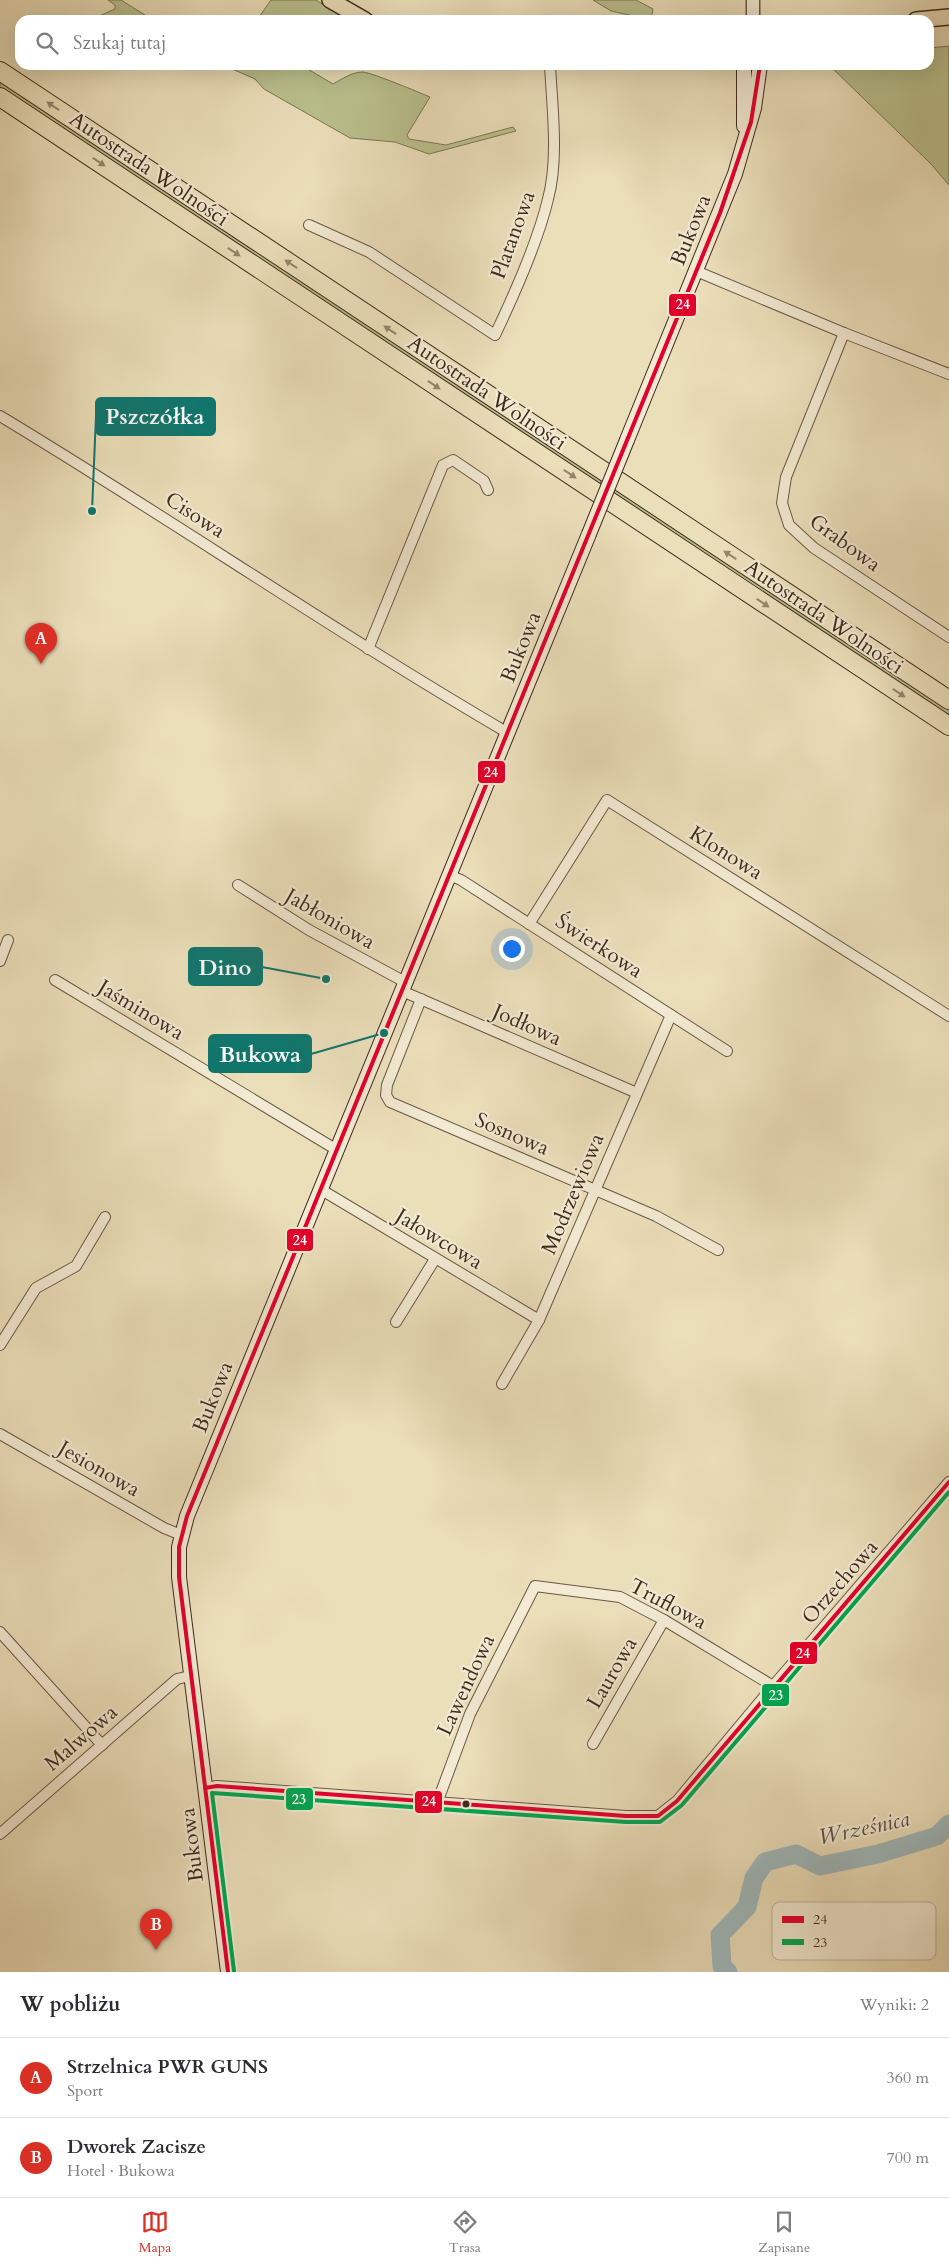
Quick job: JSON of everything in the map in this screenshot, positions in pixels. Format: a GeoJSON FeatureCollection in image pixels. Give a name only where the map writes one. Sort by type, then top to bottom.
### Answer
{"type":"FeatureCollection","features":[{"type":"Feature","properties":{"kind":"highway","name":"Autostrada Wolności"},"geometry":{"type":"LineString","coordinates":[[0,71],[949,700]]}},
{"type":"Feature","properties":{"kind":"highway","name":"Autostrada Wolności"},"geometry":{"type":"LineString","coordinates":[[0,97],[949,726]]}},
{"type":"Feature","properties":{"kind":"main road"},"geometry":{"type":"LineString","coordinates":[[330,0],[356,15]]}},
{"type":"Feature","properties":{"kind":"main road"},"geometry":{"type":"LineString","coordinates":[[934,18],[949,17]]}},
{"type":"Feature","properties":{"kind":"main road","name":"Bukowa"},"geometry":{"type":"LineString","coordinates":[[743,144],[744,70]]}},
{"type":"Feature","properties":{"kind":"main road","name":"Bukowa"},"geometry":{"type":"LineString","coordinates":[[228,1972],[179,1577],[181,1535],[197,1489],[508,733],[731,184],[754,108],[759,70]]}},
{"type":"Feature","properties":{"kind":"street"},"geometry":{"type":"LineString","coordinates":[[753,0],[753,15]]}},
{"type":"Feature","properties":{"kind":"street","name":"Platanowa"},"geometry":{"type":"LineString","coordinates":[[309,225],[369,252],[495,335],[532,248],[549,198],[552,168],[550,70]]}},
{"type":"Feature","properties":{"kind":"street"},"geometry":{"type":"LineString","coordinates":[[696,271],[844,333],[949,374]]}},
{"type":"Feature","properties":{"kind":"street","name":"Grabowa"},"geometry":{"type":"LineString","coordinates":[[844,333],[786,477],[782,503],[789,525],[814,548],[949,637]]}},
{"type":"Feature","properties":{"kind":"street","name":"Cisowa"},"geometry":{"type":"LineString","coordinates":[[0,416],[104,478],[368,649],[508,733]]}},
{"type":"Feature","properties":{"kind":"street"},"geometry":{"type":"LineString","coordinates":[[368,649],[442,465],[453,460],[484,481],[488,490]]}},
{"type":"Feature","properties":{"kind":"street","name":"Klonowa"},"geometry":{"type":"LineString","coordinates":[[529,924],[607,800],[949,1016]]}},
{"type":"Feature","properties":{"kind":"street","name":"Świerkowa"},"geometry":{"type":"LineString","coordinates":[[449,875],[727,1051]]}},
{"type":"Feature","properties":{"kind":"street","name":"Jabłoniowa"},"geometry":{"type":"LineString","coordinates":[[238,885],[403,987]]}},
{"type":"Feature","properties":{"kind":"street"},"geometry":{"type":"LineString","coordinates":[[0,961],[8,940]]}},
{"type":"Feature","properties":{"kind":"street","name":"Jaśminowa"},"geometry":{"type":"LineString","coordinates":[[55,980],[337,1150]]}},
{"type":"Feature","properties":{"kind":"street","name":"Jodłowa"},"geometry":{"type":"LineString","coordinates":[[403,987],[421,999],[637,1093]]}},
{"type":"Feature","properties":{"kind":"street","name":"Sosnowa"},"geometry":{"type":"LineString","coordinates":[[421,999],[387,1085],[386,1095],[390,1102],[656,1216],[718,1250]]}},
{"type":"Feature","properties":{"kind":"street","name":"Modrzewiowa"},"geometry":{"type":"LineString","coordinates":[[502,1384],[539,1320],[671,1015]]}},
{"type":"Feature","properties":{"kind":"street","name":"Jałowcowa"},"geometry":{"type":"LineString","coordinates":[[320,1189],[539,1320]]}},
{"type":"Feature","properties":{"kind":"street"},"geometry":{"type":"LineString","coordinates":[[0,1344],[36,1288],[76,1266],[105,1216]]}},
{"type":"Feature","properties":{"kind":"street"},"geometry":{"type":"LineString","coordinates":[[396,1322],[435,1259]]}},
{"type":"Feature","properties":{"kind":"street","name":"Jesionowa"},"geometry":{"type":"LineString","coordinates":[[0,1434],[164,1528],[181,1535]]}},
{"type":"Feature","properties":{"kind":"street","name":"Orzechowa"},"geometry":{"type":"LineString","coordinates":[[437,1803],[626,1816],[658,1816],[677,1801],[773,1686],[949,1482]]}},
{"type":"Feature","properties":{"kind":"street","name":"Truflowa"},"geometry":{"type":"LineString","coordinates":[[535,1586],[620,1597],[664,1620],[773,1686]]}},
{"type":"Feature","properties":{"kind":"street","name":"Lawendowa"},"geometry":{"type":"LineString","coordinates":[[437,1803],[470,1714],[535,1586]]}},
{"type":"Feature","properties":{"kind":"street","name":"Laurowa"},"geometry":{"type":"LineString","coordinates":[[593,1744],[664,1620]]}},
{"type":"Feature","properties":{"kind":"street"},"geometry":{"type":"LineString","coordinates":[[0,1632],[102,1745]]}},
{"type":"Feature","properties":{"kind":"street","name":"Malwowa"},"geometry":{"type":"LineString","coordinates":[[0,1834],[177,1679],[190,1676]]}},
{"type":"Feature","properties":{"kind":"street"},"geometry":{"type":"LineString","coordinates":[[205,1788],[217,1786],[437,1803]]}},
{"type":"Feature","properties":{"kind":"green space"},"geometry":{"type":"Polygon","coordinates":[[[108,0],[121,0],[145,15],[102,15],[115,9],[115,5],[108,0]]]}},
{"type":"Feature","properties":{"kind":"green space"},"geometry":{"type":"Polygon","coordinates":[[[271,0],[316,0],[339,15],[260,15],[271,0]]]}},
{"type":"Feature","properties":{"kind":"green space"},"geometry":{"type":"Polygon","coordinates":[[[593,0],[636,0],[653,9],[652,15],[629,15],[611,11],[593,0]]]}},
{"type":"Feature","properties":{"kind":"green space"},"geometry":{"type":"Polygon","coordinates":[[[949,46],[949,185],[930,163],[834,70],[934,70],[934,48],[949,46]]]}},
{"type":"Feature","properties":{"kind":"green space"},"geometry":{"type":"Polygon","coordinates":[[[234,70],[309,70],[333,84],[351,74],[363,72],[396,83],[430,97],[407,135],[409,139],[446,145],[513,127],[516,131],[429,154],[395,142],[350,138],[264,89],[255,79],[234,70]]]}},
{"type":"Feature","properties":{"kind":"green space"},"geometry":{"type":"Polygon","coordinates":[[[0,79],[602,478],[599,486],[0,89],[0,79]]]}},
{"type":"Feature","properties":{"kind":"green space"},"geometry":{"type":"Polygon","coordinates":[[[616,487],[949,708],[949,719],[613,495],[616,487]]]}},
{"type":"Feature","properties":{"kind":"waterway","name":"Wrześnica"},"geometry":{"type":"LineString","coordinates":[[728,1972],[722,1966],[720,1935],[747,1907],[754,1878],[765,1862],[796,1854],[820,1866],[878,1854],[937,1836],[949,1824]]}},
{"type":"Feature","properties":{"kind":"transit line","name":"24"},"geometry":{"type":"LineString","coordinates":[[228,1972],[179,1577],[179,1547],[187,1516],[720,213],[751,122],[759,70]]}},
{"type":"Feature","properties":{"kind":"transit line","name":"24"},"geometry":{"type":"LineString","coordinates":[[205,1788],[217,1786],[626,1816],[658,1816],[677,1801],[949,1482]]}},
{"type":"Feature","properties":{"kind":"transit line","name":"23"},"geometry":{"type":"LineString","coordinates":[[234,1971],[212,1793],[626,1822],[660,1822],[682,1805],[949,1492]]}},
{"type":"Feature","properties":{"kind":"place","name":"Pszczółka"},"geometry":{"type":"Point","coordinates":[92,511]}},
{"type":"Feature","properties":{"kind":"place","name":"Strzelnica PWR GUNS"},"geometry":{"type":"Point","coordinates":[41,664]}},
{"type":"Feature","properties":{"kind":"place","name":"Dino"},"geometry":{"type":"Point","coordinates":[326,979]}},
{"type":"Feature","properties":{"kind":"place","name":"Bukowa"},"geometry":{"type":"Point","coordinates":[384,1033]}},
{"type":"Feature","properties":{"kind":"place","name":"Dworek Zacisze"},"geometry":{"type":"Point","coordinates":[156,1950]}}]}
